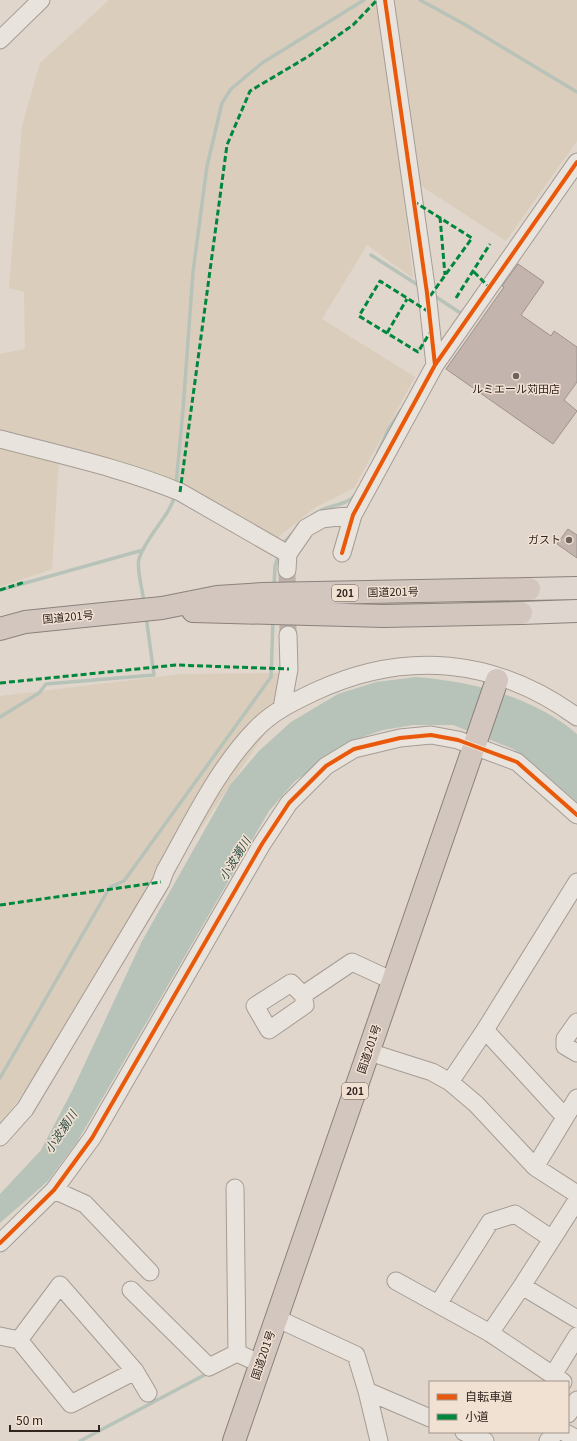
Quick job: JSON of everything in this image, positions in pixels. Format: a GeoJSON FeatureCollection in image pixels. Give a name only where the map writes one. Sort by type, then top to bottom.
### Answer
{"type":"FeatureCollection","features":[{"type":"Feature","properties":{"kind":"highway","name":"国道201号"},"geometry":{"type":"LineString","coordinates":[[0,629],[25,622],[162,608],[217,597],[263,594],[529,589]]}},
{"type":"Feature","properties":{"kind":"highway","name":"国道201号"},"geometry":{"type":"LineString","coordinates":[[162,608],[213,612],[384,616],[521,613]]}},
{"type":"Feature","properties":{"kind":"highway","name":"国道201号"},"geometry":{"type":"LineString","coordinates":[[234,1441],[497,680]]}},
{"type":"Feature","properties":{"kind":"main road"},"geometry":{"type":"LineString","coordinates":[[529,589],[577,588]]}},
{"type":"Feature","properties":{"kind":"main road"},"geometry":{"type":"LineString","coordinates":[[521,613],[577,611]]}},
{"type":"Feature","properties":{"kind":"street"},"geometry":{"type":"LineString","coordinates":[[0,40],[41,0]]}},
{"type":"Feature","properties":{"kind":"street"},"geometry":{"type":"LineString","coordinates":[[385,0],[427,292],[435,364]]}},
{"type":"Feature","properties":{"kind":"street"},"geometry":{"type":"LineString","coordinates":[[342,553],[353,515],[435,364],[577,162]]}},
{"type":"Feature","properties":{"kind":"street"},"geometry":{"type":"LineString","coordinates":[[0,439],[162,484],[180,492],[287,562],[306,528],[322,518],[353,515]]}},
{"type":"Feature","properties":{"kind":"street"},"geometry":{"type":"LineString","coordinates":[[282,708],[289,669],[288,635]]}},
{"type":"Feature","properties":{"kind":"street"},"geometry":{"type":"LineString","coordinates":[[2,1131],[25,1109],[161,882],[165,871],[227,764],[256,728],[282,708],[331,684],[372,671],[408,665],[442,665],[498,676],[533,691],[577,717]]}},
{"type":"Feature","properties":{"kind":"street"},"geometry":{"type":"LineString","coordinates":[[0,1243],[54,1190],[92,1138],[262,844],[289,803],[326,766],[354,749],[400,738],[431,734],[474,744],[517,762],[577,815]]}},
{"type":"Feature","properties":{"kind":"street"},"geometry":{"type":"LineString","coordinates":[[450,1082],[485,1030],[577,882]]}},
{"type":"Feature","properties":{"kind":"street"},"geometry":{"type":"LineString","coordinates":[[303,996],[352,962],[393,981]]}},
{"type":"Feature","properties":{"kind":"street"},"geometry":{"type":"LineString","coordinates":[[577,1022],[565,1039],[565,1046],[577,1053]]}},
{"type":"Feature","properties":{"kind":"street"},"geometry":{"type":"LineString","coordinates":[[485,1030],[565,1117]]}},
{"type":"Feature","properties":{"kind":"street"},"geometry":{"type":"LineString","coordinates":[[368,1052],[432,1072],[450,1082],[476,1104],[534,1167],[577,1194]]}},
{"type":"Feature","properties":{"kind":"street"},"geometry":{"type":"LineString","coordinates":[[534,1167],[577,1098]]}},
{"type":"Feature","properties":{"kind":"street"},"geometry":{"type":"LineString","coordinates":[[235,1188],[237,1353]]}},
{"type":"Feature","properties":{"kind":"street"},"geometry":{"type":"LineString","coordinates":[[54,1190],[85,1204],[150,1272]]}},
{"type":"Feature","properties":{"kind":"street"},"geometry":{"type":"LineString","coordinates":[[490,1333],[577,1200]]}},
{"type":"Feature","properties":{"kind":"street"},"geometry":{"type":"LineString","coordinates":[[438,1304],[490,1222],[515,1214],[552,1239]]}},
{"type":"Feature","properties":{"kind":"street"},"geometry":{"type":"LineString","coordinates":[[396,1281],[490,1333],[559,1381]]}},
{"type":"Feature","properties":{"kind":"street"},"geometry":{"type":"LineString","coordinates":[[19,1340],[60,1285],[135,1371],[148,1393]]}},
{"type":"Feature","properties":{"kind":"street"},"geometry":{"type":"LineString","coordinates":[[522,1286],[577,1319]]}},
{"type":"Feature","properties":{"kind":"street"},"geometry":{"type":"LineString","coordinates":[[131,1290],[209,1367],[237,1353]]}},
{"type":"Feature","properties":{"kind":"street"},"geometry":{"type":"LineString","coordinates":[[276,1318],[356,1355],[379,1441]]}},
{"type":"Feature","properties":{"kind":"street"},"geometry":{"type":"LineString","coordinates":[[0,1336],[19,1340],[71,1404],[135,1371]]}},
{"type":"Feature","properties":{"kind":"street"},"geometry":{"type":"LineString","coordinates":[[567,1381],[577,1336]]}},
{"type":"Feature","properties":{"kind":"street"},"geometry":{"type":"LineString","coordinates":[[237,1353],[261,1364]]}},
{"type":"Feature","properties":{"kind":"street"},"geometry":{"type":"LineString","coordinates":[[366,1391],[429,1418]]}},
{"type":"Feature","properties":{"kind":"street"},"geometry":{"type":"LineString","coordinates":[[466,1433],[485,1441]]}},
{"type":"Feature","properties":{"kind":"street"},"geometry":{"type":"LineString","coordinates":[[548,1441],[555,1433]]}},
{"type":"Feature","properties":{"kind":"street"},"geometry":{"type":"LineString","coordinates":[[566,1433],[577,1439]]}},
{"type":"Feature","properties":{"kind":"shaded area"},"geometry":{"type":"Polygon","coordinates":[[[109,0],[577,0],[577,141],[506,241],[401,173],[413,278],[367,245],[322,319],[415,377],[354,488],[316,507],[277,538],[190,487],[116,462],[0,431],[0,354],[25,349],[24,292],[9,288],[22,126],[40,63],[109,0]]]}},
{"type":"Feature","properties":{"kind":"shaded area"},"geometry":{"type":"Polygon","coordinates":[[[0,447],[59,459],[52,569],[0,587],[0,447]]]}},
{"type":"Feature","properties":{"kind":"shaded area"},"geometry":{"type":"Polygon","coordinates":[[[284,673],[282,708],[14,1106],[0,1122],[0,696],[182,674],[284,673]]]}},
{"type":"Feature","properties":{"kind":"water","name":"小波瀬川"},"geometry":{"type":"Polygon","coordinates":[[[416,677],[458,682],[501,693],[541,710],[560,721],[577,734],[577,802],[531,762],[513,749],[453,725],[413,725],[383,730],[351,741],[295,781],[269,811],[77,1142],[48,1181],[0,1223],[0,1194],[41,1150],[73,1089],[142,941],[230,785],[259,751],[291,722],[338,694],[376,682],[416,677]]]}},
{"type":"Feature","properties":{"kind":"building","name":"ルミエール苅田店"},"geometry":{"type":"Polygon","coordinates":[[[518,264],[544,282],[521,315],[551,336],[554,331],[577,347],[577,382],[564,400],[577,411],[553,444],[446,369],[504,287],[502,286],[518,264]]]}},
{"type":"Feature","properties":{"kind":"building","name":"ガスト"},"geometry":{"type":"Polygon","coordinates":[[[568,529],[577,535],[577,558],[557,544],[568,529]]]}},
{"type":"Feature","properties":{"kind":"waterway"},"geometry":{"type":"LineString","coordinates":[[176,485],[193,272],[207,166],[222,103],[231,89],[262,63],[364,0]]}},
{"type":"Feature","properties":{"kind":"waterway"},"geometry":{"type":"LineString","coordinates":[[420,0],[464,24],[577,92]]}},
{"type":"Feature","properties":{"kind":"waterway"},"geometry":{"type":"LineString","coordinates":[[371,255],[421,287]]}},
{"type":"Feature","properties":{"kind":"waterway"},"geometry":{"type":"LineString","coordinates":[[433,295],[462,314],[464,312]]}},
{"type":"Feature","properties":{"kind":"waterway"},"geometry":{"type":"LineString","coordinates":[[378,452],[388,430],[401,410]]}},
{"type":"Feature","properties":{"kind":"waterway"},"geometry":{"type":"LineString","coordinates":[[144,602],[139,574],[139,559],[147,542],[168,511],[175,495]]}},
{"type":"Feature","properties":{"kind":"waterway"},"geometry":{"type":"LineString","coordinates":[[312,516],[323,509],[345,502],[356,495]]}},
{"type":"Feature","properties":{"kind":"waterway"},"geometry":{"type":"LineString","coordinates":[[282,545],[293,533]]}},
{"type":"Feature","properties":{"kind":"waterway"},"geometry":{"type":"LineString","coordinates":[[0,590],[143,550]]}},
{"type":"Feature","properties":{"kind":"waterway"},"geometry":{"type":"LineString","coordinates":[[274,587],[275,566],[279,554]]}},
{"type":"Feature","properties":{"kind":"waterway"},"geometry":{"type":"LineString","coordinates":[[0,717],[39,693],[46,684],[154,675],[146,616]]}},
{"type":"Feature","properties":{"kind":"waterway"},"geometry":{"type":"LineString","coordinates":[[0,1078],[110,887],[124,881],[271,677],[273,620]]}},
{"type":"Feature","properties":{"kind":"waterway"},"geometry":{"type":"LineString","coordinates":[[80,1441],[210,1372]]}},
{"type":"Feature","properties":{"kind":"tunnel"},"geometry":{"type":"LineString","coordinates":[[287,570],[288,635]]}},
{"type":"Feature","properties":{"kind":"marked path"},"geometry":{"type":"LineString","coordinates":[[180,492],[227,145],[250,91],[309,56],[353,25],[377,0]]}},
{"type":"Feature","properties":{"kind":"marked path"},"geometry":{"type":"LineString","coordinates":[[413,201],[472,238],[428,299]]}},
{"type":"Feature","properties":{"kind":"marked path"},"geometry":{"type":"LineString","coordinates":[[440,217],[445,275]]}},
{"type":"Feature","properties":{"kind":"marked path"},"geometry":{"type":"LineString","coordinates":[[456,298],[490,244]]}},
{"type":"Feature","properties":{"kind":"marked path"},"geometry":{"type":"LineString","coordinates":[[474,272],[489,287]]}},
{"type":"Feature","properties":{"kind":"marked path"},"geometry":{"type":"LineString","coordinates":[[429,312],[380,281],[359,316],[418,352],[431,331]]}},
{"type":"Feature","properties":{"kind":"marked path"},"geometry":{"type":"LineString","coordinates":[[387,333],[407,299]]}},
{"type":"Feature","properties":{"kind":"marked path"},"geometry":{"type":"LineString","coordinates":[[0,590],[25,582]]}},
{"type":"Feature","properties":{"kind":"marked path"},"geometry":{"type":"LineString","coordinates":[[0,683],[176,665],[289,669]]}},
{"type":"Feature","properties":{"kind":"marked path"},"geometry":{"type":"LineString","coordinates":[[0,905],[161,882]]}},
{"type":"Feature","properties":{"kind":"cycle path"},"geometry":{"type":"LineString","coordinates":[[385,0],[427,293],[435,365]]}},
{"type":"Feature","properties":{"kind":"cycle path"},"geometry":{"type":"LineString","coordinates":[[342,553],[353,515],[435,365],[577,162]]}},
{"type":"Feature","properties":{"kind":"cycle path"},"geometry":{"type":"LineString","coordinates":[[0,1243],[54,1190],[92,1138],[262,844],[289,803],[326,766],[354,749],[400,738],[431,735],[458,740],[517,762],[577,815]]}},
{"type":"Feature","properties":{"kind":"place","name":"ルミエール苅田店"},"geometry":{"type":"Point","coordinates":[516,376]}},
{"type":"Feature","properties":{"kind":"place","name":"ガスト"},"geometry":{"type":"Point","coordinates":[569,540]}}]}
